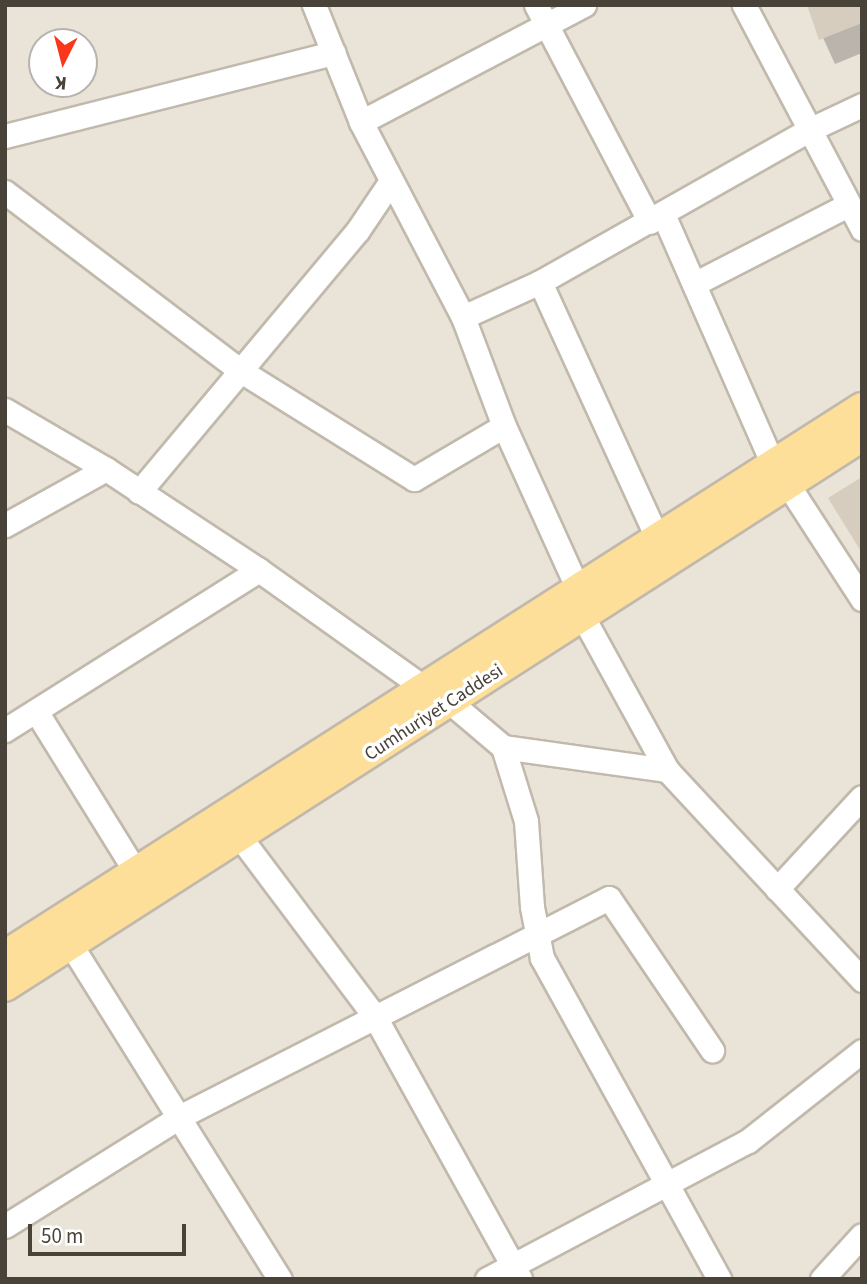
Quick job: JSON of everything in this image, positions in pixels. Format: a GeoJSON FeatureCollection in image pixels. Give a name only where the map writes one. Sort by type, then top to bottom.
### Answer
{"type":"FeatureCollection","features":[{"type":"Feature","properties":{"kind":"main road","name":"Cumhuriyet Caddesi"},"geometry":{"type":"LineString","coordinates":[[5,956],[423,687],[580,603],[780,475],[862,408]]}},
{"type":"Feature","properties":{"kind":"main road","name":"Cumhuriyet Caddesi"},"geometry":{"type":"LineString","coordinates":[[5,986],[451,703],[580,603],[657,537],[862,436]]}},
{"type":"Feature","properties":{"kind":"street"},"geometry":{"type":"LineString","coordinates":[[314,5],[361,122],[463,317],[504,426],[580,603],[667,770],[862,980]]}},
{"type":"Feature","properties":{"kind":"street"},"geometry":{"type":"LineString","coordinates":[[537,5],[547,28],[694,284],[780,475],[862,599]]}},
{"type":"Feature","properties":{"kind":"street"},"geometry":{"type":"LineString","coordinates":[[361,122],[547,28],[584,5]]}},
{"type":"Feature","properties":{"kind":"street"},"geometry":{"type":"LineString","coordinates":[[744,5],[862,229]]}},
{"type":"Feature","properties":{"kind":"street"},"geometry":{"type":"LineString","coordinates":[[5,136],[334,53]]}},
{"type":"Feature","properties":{"kind":"street"},"geometry":{"type":"LineString","coordinates":[[463,317],[540,282],[809,130],[862,106]]}},
{"type":"Feature","properties":{"kind":"street"},"geometry":{"type":"LineString","coordinates":[[139,492],[358,230],[391,181]]}},
{"type":"Feature","properties":{"kind":"street"},"geometry":{"type":"LineString","coordinates":[[5,192],[241,371],[414,479],[504,426]]}},
{"type":"Feature","properties":{"kind":"street"},"geometry":{"type":"LineString","coordinates":[[694,284],[848,205]]}},
{"type":"Feature","properties":{"kind":"street"},"geometry":{"type":"LineString","coordinates":[[540,282],[657,537]]}},
{"type":"Feature","properties":{"kind":"street"},"geometry":{"type":"LineString","coordinates":[[5,410],[106,469],[259,570],[423,687]]}},
{"type":"Feature","properties":{"kind":"street"},"geometry":{"type":"LineString","coordinates":[[5,525],[106,469]]}},
{"type":"Feature","properties":{"kind":"street"},"geometry":{"type":"LineString","coordinates":[[5,730],[259,570]]}},
{"type":"Feature","properties":{"kind":"street"},"geometry":{"type":"LineString","coordinates":[[451,703],[503,747],[667,770]]}},
{"type":"Feature","properties":{"kind":"street"},"geometry":{"type":"LineString","coordinates":[[36,711],[136,872]]}},
{"type":"Feature","properties":{"kind":"street"},"geometry":{"type":"LineString","coordinates":[[503,747],[526,821],[541,958],[719,1279]]}},
{"type":"Feature","properties":{"kind":"street"},"geometry":{"type":"LineString","coordinates":[[777,889],[862,797]]}},
{"type":"Feature","properties":{"kind":"street"},"geometry":{"type":"LineString","coordinates":[[240,837],[375,1017],[516,1272]]}},
{"type":"Feature","properties":{"kind":"street"},"geometry":{"type":"LineString","coordinates":[[5,1226],[181,1116],[608,898],[712,1050]]}},
{"type":"Feature","properties":{"kind":"street"},"geometry":{"type":"LineString","coordinates":[[71,944],[181,1116],[280,1279]]}},
{"type":"Feature","properties":{"kind":"street"},"geometry":{"type":"LineString","coordinates":[[487,1279],[516,1272],[667,1184],[748,1141],[862,1051]]}},
{"type":"Feature","properties":{"kind":"street"},"geometry":{"type":"LineString","coordinates":[[822,1279],[862,1235]]}},
{"type":"Feature","properties":{"kind":"shaded area"},"geometry":{"type":"Polygon","coordinates":[[[5,5],[862,5],[862,1279],[5,1279],[5,5]]]}},
{"type":"Feature","properties":{"kind":"building"},"geometry":{"type":"Polygon","coordinates":[[[807,5],[862,5],[862,23],[819,40],[807,5]]]}},
{"type":"Feature","properties":{"kind":"building"},"geometry":{"type":"Polygon","coordinates":[[[862,477],[862,553],[828,498],[862,477]]]}}]}
